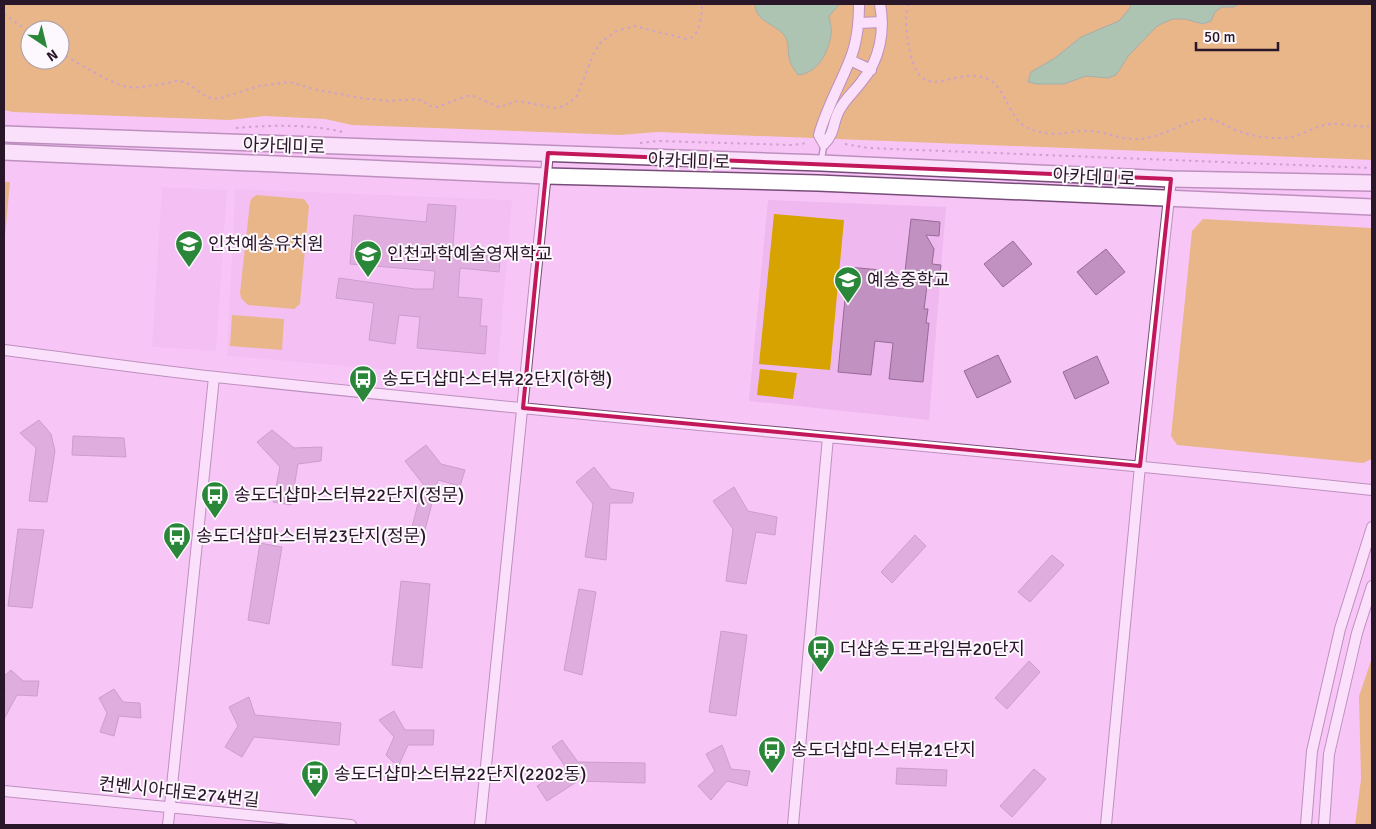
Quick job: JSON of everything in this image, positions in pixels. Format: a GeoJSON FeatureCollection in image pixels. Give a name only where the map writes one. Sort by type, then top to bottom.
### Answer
{"type":"FeatureCollection","features":[{"type":"Feature","properties":{"kind":"main road","name":"아카데미로"},"geometry":{"type":"LineString","coordinates":[[4,134],[548,152],[1171,180],[1372,183]]}},
{"type":"Feature","properties":{"kind":"main road","name":"아카데미로"},"geometry":{"type":"LineString","coordinates":[[4,152],[546,176],[818,183],[1372,208]]}},
{"type":"Feature","properties":{"kind":"street"},"geometry":{"type":"LineString","coordinates":[[859,4],[859,23],[850,60],[824,116],[819,135],[824,144],[832,136],[838,112],[845,100],[871,70],[878,50],[882,22],[880,4]]}},
{"type":"Feature","properties":{"kind":"street"},"geometry":{"type":"LineString","coordinates":[[859,23],[882,22]]}},
{"type":"Feature","properties":{"kind":"street"},"geometry":{"type":"LineString","coordinates":[[850,60],[871,70]]}},
{"type":"Feature","properties":{"kind":"street"},"geometry":{"type":"LineString","coordinates":[[480,825],[548,152]]}},
{"type":"Feature","properties":{"kind":"street"},"geometry":{"type":"LineString","coordinates":[[1106,825],[1140,466],[1171,180]]}},
{"type":"Feature","properties":{"kind":"street"},"geometry":{"type":"LineString","coordinates":[[4,350],[214,377],[1372,490]]}},
{"type":"Feature","properties":{"kind":"street"},"geometry":{"type":"LineString","coordinates":[[168,825],[214,377]]}},
{"type":"Feature","properties":{"kind":"street"},"geometry":{"type":"LineString","coordinates":[[793,825],[828,437]]}},
{"type":"Feature","properties":{"kind":"street"},"geometry":{"type":"LineString","coordinates":[[1306,825],[1312,751],[1340,629],[1372,527]]}},
{"type":"Feature","properties":{"kind":"street"},"geometry":{"type":"LineString","coordinates":[[1324,825],[1330,754],[1357,633],[1372,586]]}},
{"type":"Feature","properties":{"kind":"street","name":"컨벤시아대로274번길"},"geometry":{"type":"LineString","coordinates":[[4,791],[351,825]]}},
{"type":"Feature","properties":{"kind":"lane"},"geometry":{"type":"LineString","coordinates":[[821,163],[824,144]]}},
{"type":"Feature","properties":{"kind":"path"},"geometry":{"type":"LineString","coordinates":[[70,59],[123,86],[133,88],[176,81],[186,82],[206,97],[218,99],[259,86],[290,82],[313,89],[388,102],[423,100],[432,107],[472,96],[499,107],[518,101],[556,108],[564,106],[576,98],[594,53],[606,38],[634,26],[691,39],[698,29],[702,4]]}},
{"type":"Feature","properties":{"kind":"path"},"geometry":{"type":"LineString","coordinates":[[908,4],[906,10],[909,50],[914,68],[920,77],[928,82],[939,82],[960,76],[977,76],[990,80],[998,88],[1017,120],[1026,127],[1037,131],[1064,134],[1079,130],[1093,131],[1127,140],[1158,136],[1206,119],[1220,122],[1235,130],[1262,137],[1294,137],[1318,126],[1330,124],[1372,126]]}},
{"type":"Feature","properties":{"kind":"path"},"geometry":{"type":"LineString","coordinates":[[4,14],[20,26]]}},
{"type":"Feature","properties":{"kind":"path"},"geometry":{"type":"LineString","coordinates":[[845,144],[868,148],[1372,168]]}},
{"type":"Feature","properties":{"kind":"highlighted area"},"geometry":{"type":"Polygon","coordinates":[[[548,153],[1171,179],[1140,466],[523,408],[548,153]]]}},
{"type":"Feature","properties":{"kind":"shaded area"},"geometry":{"type":"Polygon","coordinates":[[[4,4],[1372,4],[1372,160],[657,132],[621,135],[352,125],[325,119],[265,116],[229,120],[13,112],[4,110],[4,4]]]}},
{"type":"Feature","properties":{"kind":"shaded area"},"geometry":{"type":"Polygon","coordinates":[[[755,4],[840,4],[829,16],[830,42],[821,61],[811,70],[798,75],[790,62],[786,38],[758,14],[755,4]]]}},
{"type":"Feature","properties":{"kind":"shaded area"},"geometry":{"type":"Polygon","coordinates":[[[1131,4],[1238,4],[1234,7],[1222,7],[1215,12],[1211,21],[1203,24],[1185,19],[1172,19],[1157,26],[1129,55],[1116,75],[1108,78],[1086,76],[1064,84],[1028,82],[1031,72],[1055,58],[1081,37],[1119,21],[1131,4]]]}},
{"type":"Feature","properties":{"kind":"shaded area"},"geometry":{"type":"Polygon","coordinates":[[[4,182],[10,182],[4,247],[4,182]]]}},
{"type":"Feature","properties":{"kind":"shaded area","name":"인천예송유치원"},"geometry":{"type":"Polygon","coordinates":[[[162,187],[227,190],[216,351],[152,347],[162,187]]]}},
{"type":"Feature","properties":{"kind":"shaded area","name":"인천과학예술영재학교"},"geometry":{"type":"Polygon","coordinates":[[[235,189],[512,200],[497,379],[227,356],[235,189]]]}},
{"type":"Feature","properties":{"kind":"shaded area"},"geometry":{"type":"Polygon","coordinates":[[[257,195],[304,199],[309,206],[300,304],[294,309],[248,305],[241,298],[250,202],[257,195]]]}},
{"type":"Feature","properties":{"kind":"shaded area","name":"예송중학교"},"geometry":{"type":"Polygon","coordinates":[[[768,200],[946,207],[929,420],[749,401],[768,200]]]}},
{"type":"Feature","properties":{"kind":"shaded area"},"geometry":{"type":"Polygon","coordinates":[[[774,214],[844,220],[830,370],[759,364],[774,214]]]}},
{"type":"Feature","properties":{"kind":"shaded area"},"geometry":{"type":"Polygon","coordinates":[[[1203,219],[1372,228],[1372,459],[1363,463],[1177,445],[1171,436],[1192,231],[1203,219]]]}},
{"type":"Feature","properties":{"kind":"shaded area"},"geometry":{"type":"Polygon","coordinates":[[[232,315],[284,319],[282,350],[230,346],[232,315]]]}},
{"type":"Feature","properties":{"kind":"shaded area"},"geometry":{"type":"Polygon","coordinates":[[[760,369],[797,373],[793,399],[757,395],[760,369]]]}},
{"type":"Feature","properties":{"kind":"shaded area"},"geometry":{"type":"Polygon","coordinates":[[[1372,658],[1372,825],[1355,825],[1361,779],[1359,696],[1372,658]]]}},
{"type":"Feature","properties":{"kind":"building"},"geometry":{"type":"Polygon","coordinates":[[[428,204],[456,206],[453,246],[501,250],[499,272],[460,268],[458,297],[482,299],[480,326],[487,326],[485,354],[417,348],[420,317],[399,315],[395,344],[369,340],[374,303],[336,298],[339,278],[415,289],[433,289],[435,271],[350,264],[354,215],[426,222],[428,204]]]}},
{"type":"Feature","properties":{"kind":"building","name":"예송중학교"},"geometry":{"type":"Polygon","coordinates":[[[911,219],[940,222],[939,236],[926,235],[934,249],[932,264],[941,265],[938,287],[927,286],[924,309],[928,309],[926,323],[929,323],[923,382],[889,379],[893,343],[875,341],[871,375],[838,372],[848,267],[881,270],[880,286],[903,289],[911,219]]]}},
{"type":"Feature","properties":{"kind":"building"},"geometry":{"type":"Polygon","coordinates":[[[1013,241],[1032,264],[1003,287],[984,264],[1013,241]]]}},
{"type":"Feature","properties":{"kind":"building"},"geometry":{"type":"Polygon","coordinates":[[[1106,249],[1125,272],[1096,295],[1077,272],[1106,249]]]}},
{"type":"Feature","properties":{"kind":"building"},"geometry":{"type":"Polygon","coordinates":[[[998,355],[1011,382],[977,398],[964,371],[998,355]]]}},
{"type":"Feature","properties":{"kind":"building"},"geometry":{"type":"Polygon","coordinates":[[[1097,356],[1109,383],[1075,399],[1063,372],[1097,356]]]}},
{"type":"Feature","properties":{"kind":"building"},"geometry":{"type":"Polygon","coordinates":[[[39,420],[51,434],[55,451],[47,502],[29,501],[36,448],[20,433],[39,420]]]}},
{"type":"Feature","properties":{"kind":"building"},"geometry":{"type":"Polygon","coordinates":[[[272,430],[294,448],[322,447],[321,461],[298,464],[291,505],[273,502],[280,467],[257,442],[272,430]]]}},
{"type":"Feature","properties":{"kind":"building"},"geometry":{"type":"Polygon","coordinates":[[[73,436],[124,438],[126,457],[72,455],[73,436]]]}},
{"type":"Feature","properties":{"kind":"building"},"geometry":{"type":"Polygon","coordinates":[[[426,445],[441,464],[465,470],[460,486],[438,480],[424,534],[411,531],[423,484],[405,461],[426,445]]]}},
{"type":"Feature","properties":{"kind":"building"},"geometry":{"type":"Polygon","coordinates":[[[594,467],[611,489],[634,493],[632,503],[610,503],[606,560],[585,557],[593,504],[576,482],[594,467]]]}},
{"type":"Feature","properties":{"kind":"building"},"geometry":{"type":"Polygon","coordinates":[[[734,487],[748,511],[777,517],[775,535],[756,532],[746,584],[726,581],[733,529],[713,501],[734,487]]]}},
{"type":"Feature","properties":{"kind":"building"},"geometry":{"type":"Polygon","coordinates":[[[18,529],[44,530],[32,608],[8,606],[18,529]]]}},
{"type":"Feature","properties":{"kind":"building"},"geometry":{"type":"Polygon","coordinates":[[[915,535],[926,546],[892,583],[881,572],[915,535]]]}},
{"type":"Feature","properties":{"kind":"building"},"geometry":{"type":"Polygon","coordinates":[[[260,543],[282,547],[269,624],[248,620],[260,543]]]}},
{"type":"Feature","properties":{"kind":"building"},"geometry":{"type":"Polygon","coordinates":[[[1052,555],[1064,565],[1030,602],[1018,592],[1052,555]]]}},
{"type":"Feature","properties":{"kind":"building"},"geometry":{"type":"Polygon","coordinates":[[[401,581],[430,584],[422,668],[392,665],[401,581]]]}},
{"type":"Feature","properties":{"kind":"building"},"geometry":{"type":"Polygon","coordinates":[[[579,589],[596,592],[582,675],[564,670],[579,589]]]}},
{"type":"Feature","properties":{"kind":"building"},"geometry":{"type":"Polygon","coordinates":[[[721,631],[747,635],[736,716],[709,712],[721,631]]]}},
{"type":"Feature","properties":{"kind":"building"},"geometry":{"type":"Polygon","coordinates":[[[1029,661],[1040,672],[1007,709],[995,698],[1029,661]]]}},
{"type":"Feature","properties":{"kind":"building"},"geometry":{"type":"Polygon","coordinates":[[[11,670],[23,681],[39,681],[37,696],[17,695],[4,719],[4,676],[11,670]]]}},
{"type":"Feature","properties":{"kind":"building"},"geometry":{"type":"Polygon","coordinates":[[[114,689],[123,702],[140,703],[141,718],[119,716],[114,736],[100,732],[107,713],[99,698],[114,689]]]}},
{"type":"Feature","properties":{"kind":"building"},"geometry":{"type":"Polygon","coordinates":[[[249,697],[255,715],[341,723],[339,745],[254,737],[242,757],[225,747],[238,726],[229,707],[249,697]]]}},
{"type":"Feature","properties":{"kind":"building"},"geometry":{"type":"Polygon","coordinates":[[[394,711],[405,730],[434,730],[433,745],[408,745],[398,767],[386,755],[394,737],[379,720],[394,711]]]}},
{"type":"Feature","properties":{"kind":"building"},"geometry":{"type":"Polygon","coordinates":[[[562,740],[578,762],[645,763],[645,783],[578,781],[547,801],[537,786],[566,768],[552,747],[562,740]]]}},
{"type":"Feature","properties":{"kind":"building"},"geometry":{"type":"Polygon","coordinates":[[[722,745],[731,769],[750,771],[747,786],[727,781],[711,800],[698,786],[715,771],[706,754],[722,745]]]}},
{"type":"Feature","properties":{"kind":"building"},"geometry":{"type":"Polygon","coordinates":[[[897,768],[947,770],[946,786],[896,784],[897,768]]]}},
{"type":"Feature","properties":{"kind":"building"},"geometry":{"type":"Polygon","coordinates":[[[1034,769],[1046,779],[1012,817],[1000,806],[1034,769]]]}},
{"type":"Feature","properties":{"kind":"place","name":"인천예송유치원"},"geometry":{"type":"Point","coordinates":[189,268]}},
{"type":"Feature","properties":{"kind":"place","name":"인천과학예술영재학교"},"geometry":{"type":"Point","coordinates":[368,278]}},
{"type":"Feature","properties":{"kind":"place","name":"예송중학교"},"geometry":{"type":"Point","coordinates":[848,304]}},
{"type":"Feature","properties":{"kind":"place","name":"송도더샵마스터뷰22단지(하행)"},"geometry":{"type":"Point","coordinates":[363,403]}},
{"type":"Feature","properties":{"kind":"place","name":"송도더샵마스터뷰22단지(정문)"},"geometry":{"type":"Point","coordinates":[215,519]}},
{"type":"Feature","properties":{"kind":"place","name":"송도더샵마스터뷰23단지(정문)"},"geometry":{"type":"Point","coordinates":[177,560]}},
{"type":"Feature","properties":{"kind":"place","name":"더샵송도프라임뷰20단지"},"geometry":{"type":"Point","coordinates":[821,673]}},
{"type":"Feature","properties":{"kind":"place","name":"송도더샵마스터뷰21단지"},"geometry":{"type":"Point","coordinates":[772,774]}},
{"type":"Feature","properties":{"kind":"place","name":"송도더샵마스터뷰22단지(2202동)"},"geometry":{"type":"Point","coordinates":[315,798]}}]}
